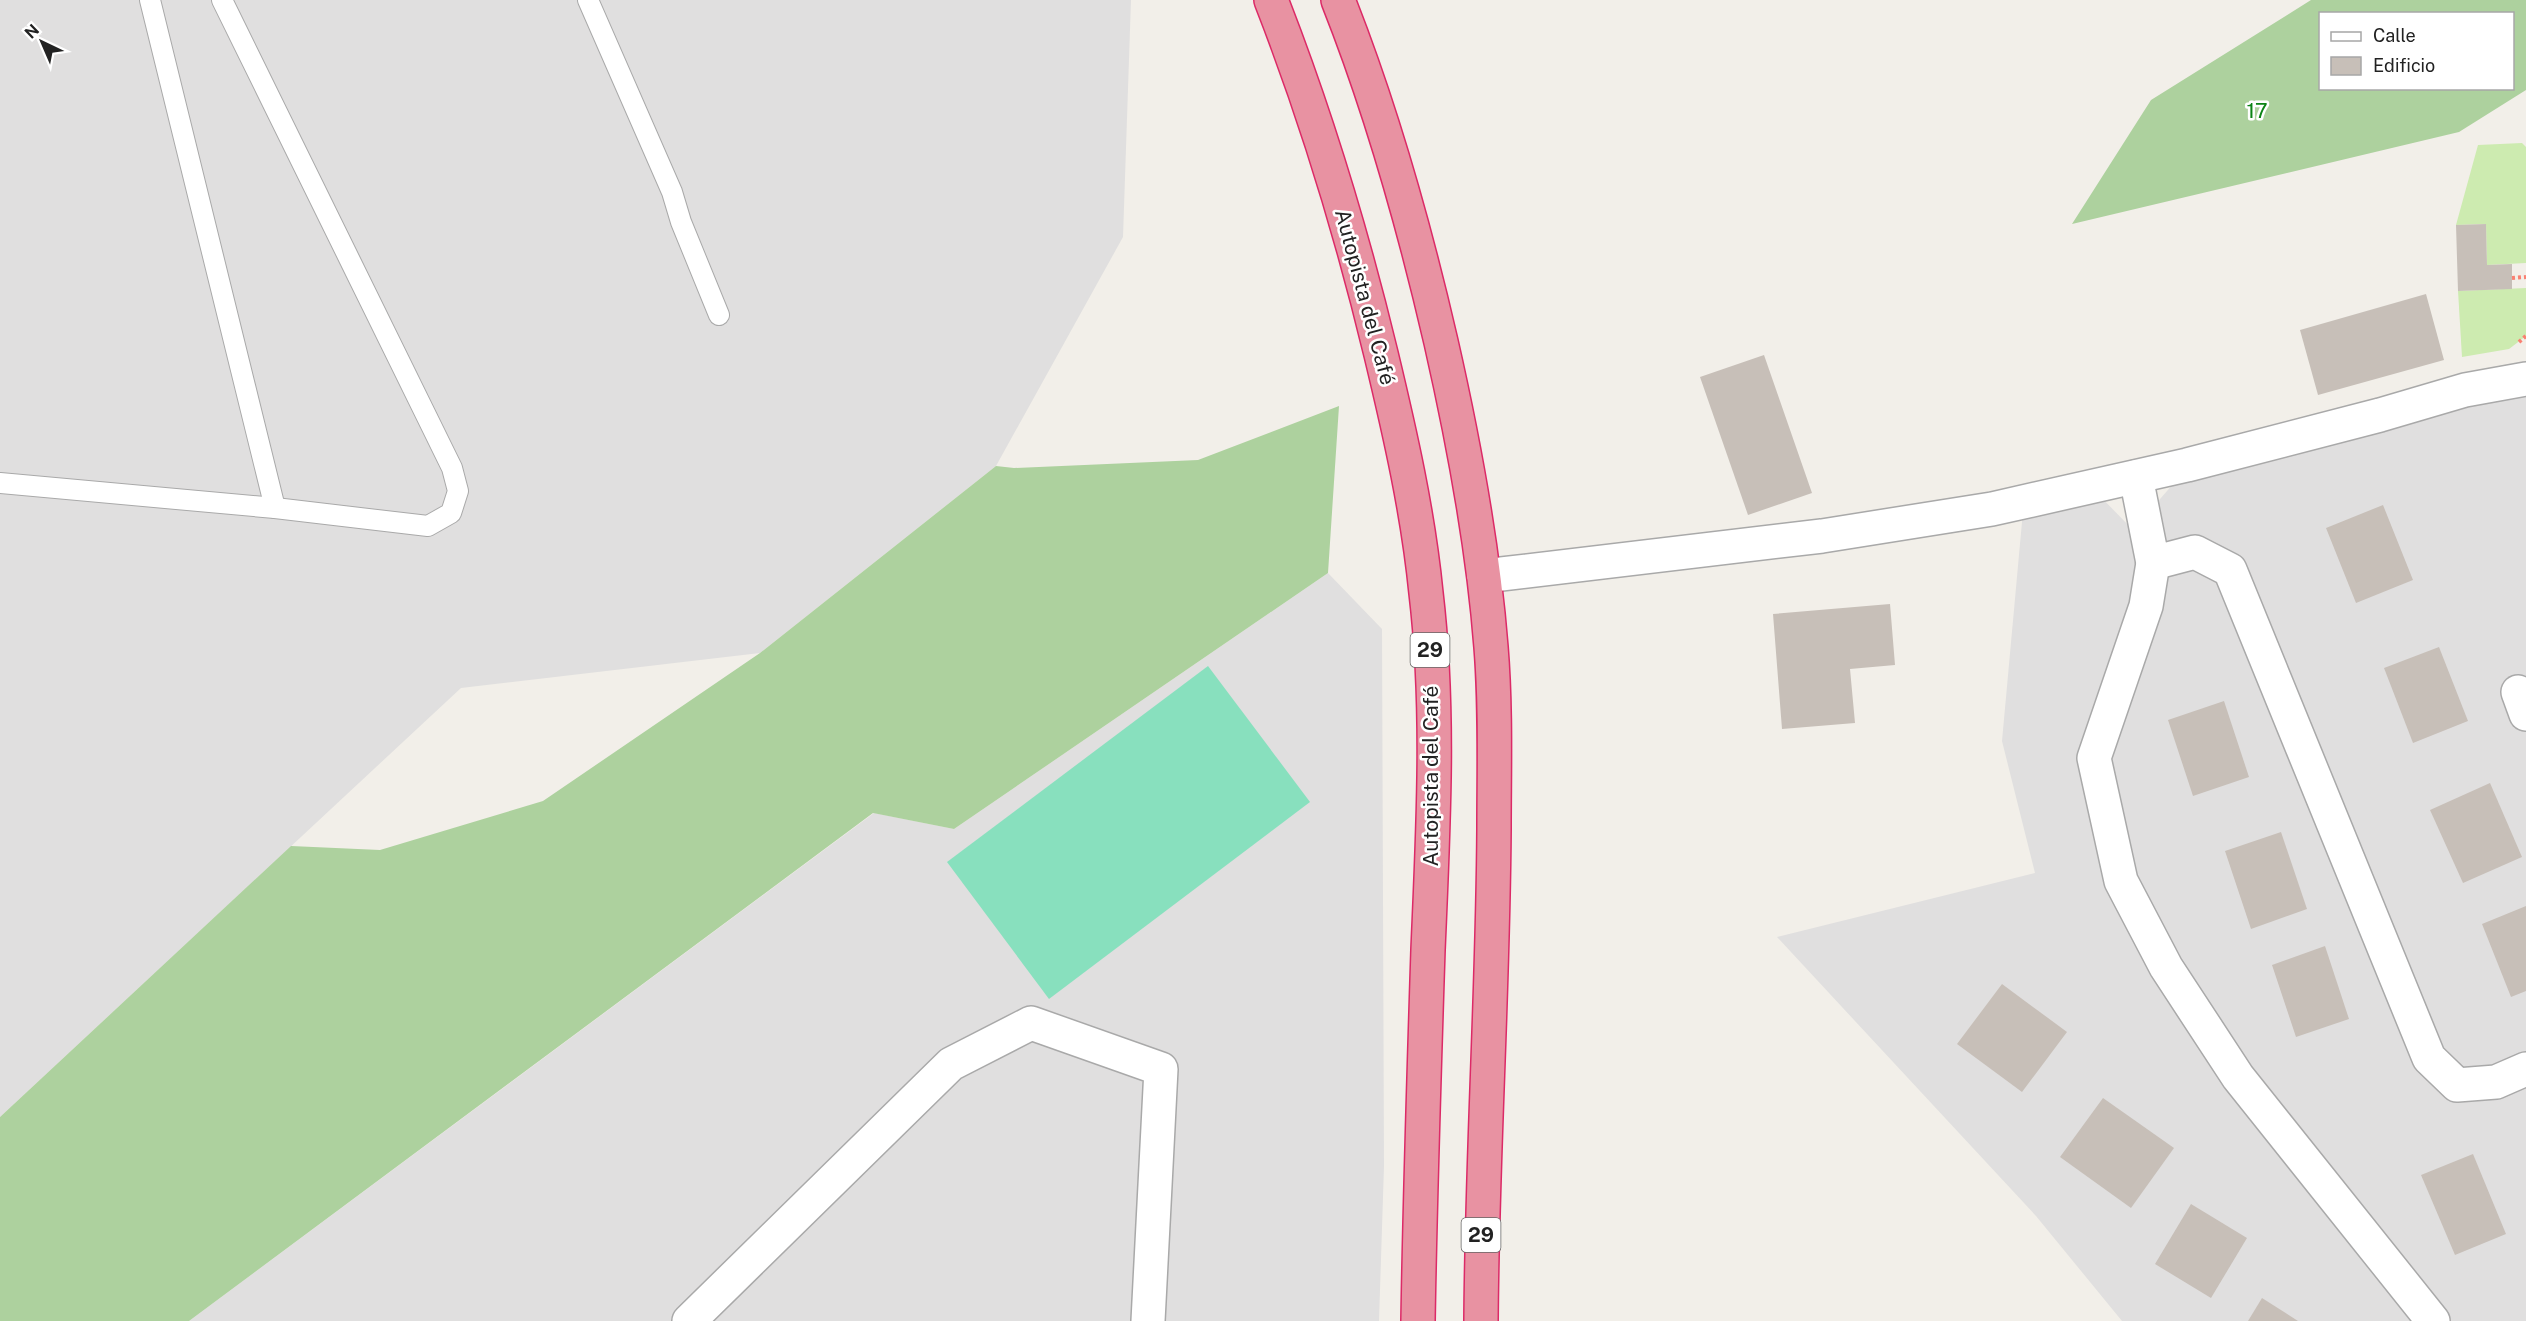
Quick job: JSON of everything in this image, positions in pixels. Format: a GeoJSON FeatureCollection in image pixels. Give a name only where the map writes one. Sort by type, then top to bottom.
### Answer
{"type":"FeatureCollection","features":[{"type":"Feature","properties":{"kind":"highway","name":"Autopista del Café"},"geometry":{"type":"LineString","coordinates":[[1271,0],[1307,95],[1338,192],[1369,304],[1398,424],[1427,594],[1433,702],[1432,842],[1422,1118],[1418,1321]]}},
{"type":"Feature","properties":{"kind":"highway","name":"29"},"geometry":{"type":"LineString","coordinates":[[1338,0],[1389,143],[1426,276],[1464,442],[1477,514],[1484,576],[1491,648],[1495,741],[1494,922],[1480,1321]]}},
{"type":"Feature","properties":{"kind":"street"},"geometry":{"type":"LineString","coordinates":[[1484,576],[1822,536],[1992,508],[2136,477],[2380,415],[2464,390],[2526,380]]}},
{"type":"Feature","properties":{"kind":"street"},"geometry":{"type":"LineString","coordinates":[[2136,477],[2153,563],[2146,606],[2094,758],[2121,881],[2166,967],[2238,1077],[2433,1321]]}},
{"type":"Feature","properties":{"kind":"street"},"geometry":{"type":"LineString","coordinates":[[2153,563],[2195,552],[2229,570],[2429,1058],[2457,1085],[2496,1082],[2526,1069]]}},
{"type":"Feature","properties":{"kind":"street"},"geometry":{"type":"LineString","coordinates":[[689,1321],[951,1064],[1031,1023],[1161,1069],[1148,1321]]}},
{"type":"Feature","properties":{"kind":"lane"},"geometry":{"type":"LineString","coordinates":[[150,0],[275,508]]}},
{"type":"Feature","properties":{"kind":"lane"},"geometry":{"type":"LineString","coordinates":[[0,483],[275,508],[428,526],[451,513],[458,490],[447,457],[222,0]]}},
{"type":"Feature","properties":{"kind":"lane"},"geometry":{"type":"LineString","coordinates":[[588,0],[672,192],[681,222],[719,315]]}},
{"type":"Feature","properties":{"kind":"path"},"geometry":{"type":"LineString","coordinates":[[2512,278],[2526,277]]}},
{"type":"Feature","properties":{"kind":"shaded area"},"geometry":{"type":"Polygon","coordinates":[[[0,0],[1131,0],[1123,237],[996,466],[760,653],[461,688],[0,1117],[0,0]]]}},
{"type":"Feature","properties":{"kind":"shaded area"},"geometry":{"type":"Polygon","coordinates":[[[2526,392],[2526,1321],[2122,1321],[2036,1216],[1777,937],[2035,873],[2002,741],[2023,511],[2096,492],[2133,530],[2174,483],[2509,393],[2526,392]]]}},
{"type":"Feature","properties":{"kind":"shaded area"},"geometry":{"type":"Polygon","coordinates":[[[1328,573],[1382,629],[1384,1166],[1379,1321],[189,1321],[874,813],[954,829],[1328,573]]]}},
{"type":"Feature","properties":{"kind":"green space","name":"17"},"geometry":{"type":"Polygon","coordinates":[[[2311,0],[2526,0],[2526,90],[2459,132],[2072,224],[2151,100],[2311,0]]]}},
{"type":"Feature","properties":{"kind":"green space"},"geometry":{"type":"Polygon","coordinates":[[[2522,143],[2526,147],[2526,263],[2487,265],[2486,224],[2456,225],[2478,145],[2522,143]]]}},
{"type":"Feature","properties":{"kind":"green space"},"geometry":{"type":"Polygon","coordinates":[[[2526,288],[2526,336],[2509,349],[2462,357],[2458,291],[2526,288]]]}},
{"type":"Feature","properties":{"kind":"green space"},"geometry":{"type":"Polygon","coordinates":[[[1339,406],[1328,573],[954,829],[873,813],[189,1321],[0,1321],[0,1117],[291,846],[380,850],[543,801],[760,653],[996,466],[1014,468],[1198,460],[1339,406]]]}},
{"type":"Feature","properties":{"kind":"green space"},"geometry":{"type":"Polygon","coordinates":[[[1208,666],[1310,802],[1049,999],[947,862],[1208,666]]]}},
{"type":"Feature","properties":{"kind":"building"},"geometry":{"type":"Polygon","coordinates":[[[2486,224],[2487,265],[2512,264],[2512,289],[2458,291],[2456,225],[2486,224]]]}},
{"type":"Feature","properties":{"kind":"building"},"geometry":{"type":"Polygon","coordinates":[[[2426,294],[2444,360],[2318,395],[2300,330],[2426,294]]]}},
{"type":"Feature","properties":{"kind":"building"},"geometry":{"type":"Polygon","coordinates":[[[1764,355],[1812,493],[1748,515],[1700,377],[1764,355]]]}},
{"type":"Feature","properties":{"kind":"building"},"geometry":{"type":"Polygon","coordinates":[[[2383,505],[2413,580],[2356,603],[2326,528],[2383,505]]]}},
{"type":"Feature","properties":{"kind":"building"},"geometry":{"type":"Polygon","coordinates":[[[1890,604],[1895,665],[1850,669],[1855,723],[1782,729],[1773,614],[1890,604]]]}},
{"type":"Feature","properties":{"kind":"building"},"geometry":{"type":"Polygon","coordinates":[[[2439,647],[2468,721],[2413,743],[2384,668],[2439,647]]]}},
{"type":"Feature","properties":{"kind":"building"},"geometry":{"type":"Polygon","coordinates":[[[2224,701],[2249,777],[2193,796],[2168,720],[2224,701]]]}},
{"type":"Feature","properties":{"kind":"building"},"geometry":{"type":"Polygon","coordinates":[[[2490,783],[2522,857],[2463,883],[2430,810],[2490,783]]]}},
{"type":"Feature","properties":{"kind":"building"},"geometry":{"type":"Polygon","coordinates":[[[2281,832],[2307,909],[2251,929],[2225,851],[2281,832]]]}},
{"type":"Feature","properties":{"kind":"building"},"geometry":{"type":"Polygon","coordinates":[[[2526,906],[2526,991],[2511,997],[2482,924],[2526,906]]]}},
{"type":"Feature","properties":{"kind":"building"},"geometry":{"type":"Polygon","coordinates":[[[2325,946],[2349,1019],[2296,1037],[2272,965],[2325,946]]]}},
{"type":"Feature","properties":{"kind":"building"},"geometry":{"type":"Polygon","coordinates":[[[2002,984],[2067,1032],[2022,1092],[1957,1044],[2002,984]]]}},
{"type":"Feature","properties":{"kind":"building"},"geometry":{"type":"Polygon","coordinates":[[[2103,1098],[2174,1148],[2131,1208],[2060,1157],[2103,1098]]]}},
{"type":"Feature","properties":{"kind":"building"},"geometry":{"type":"Polygon","coordinates":[[[2473,1154],[2506,1234],[2455,1255],[2421,1175],[2473,1154]]]}},
{"type":"Feature","properties":{"kind":"building"},"geometry":{"type":"Polygon","coordinates":[[[2191,1204],[2247,1238],[2211,1298],[2155,1264],[2191,1204]]]}},
{"type":"Feature","properties":{"kind":"building"},"geometry":{"type":"Polygon","coordinates":[[[2262,1298],[2298,1321],[2248,1321],[2262,1298]]]}}]}
